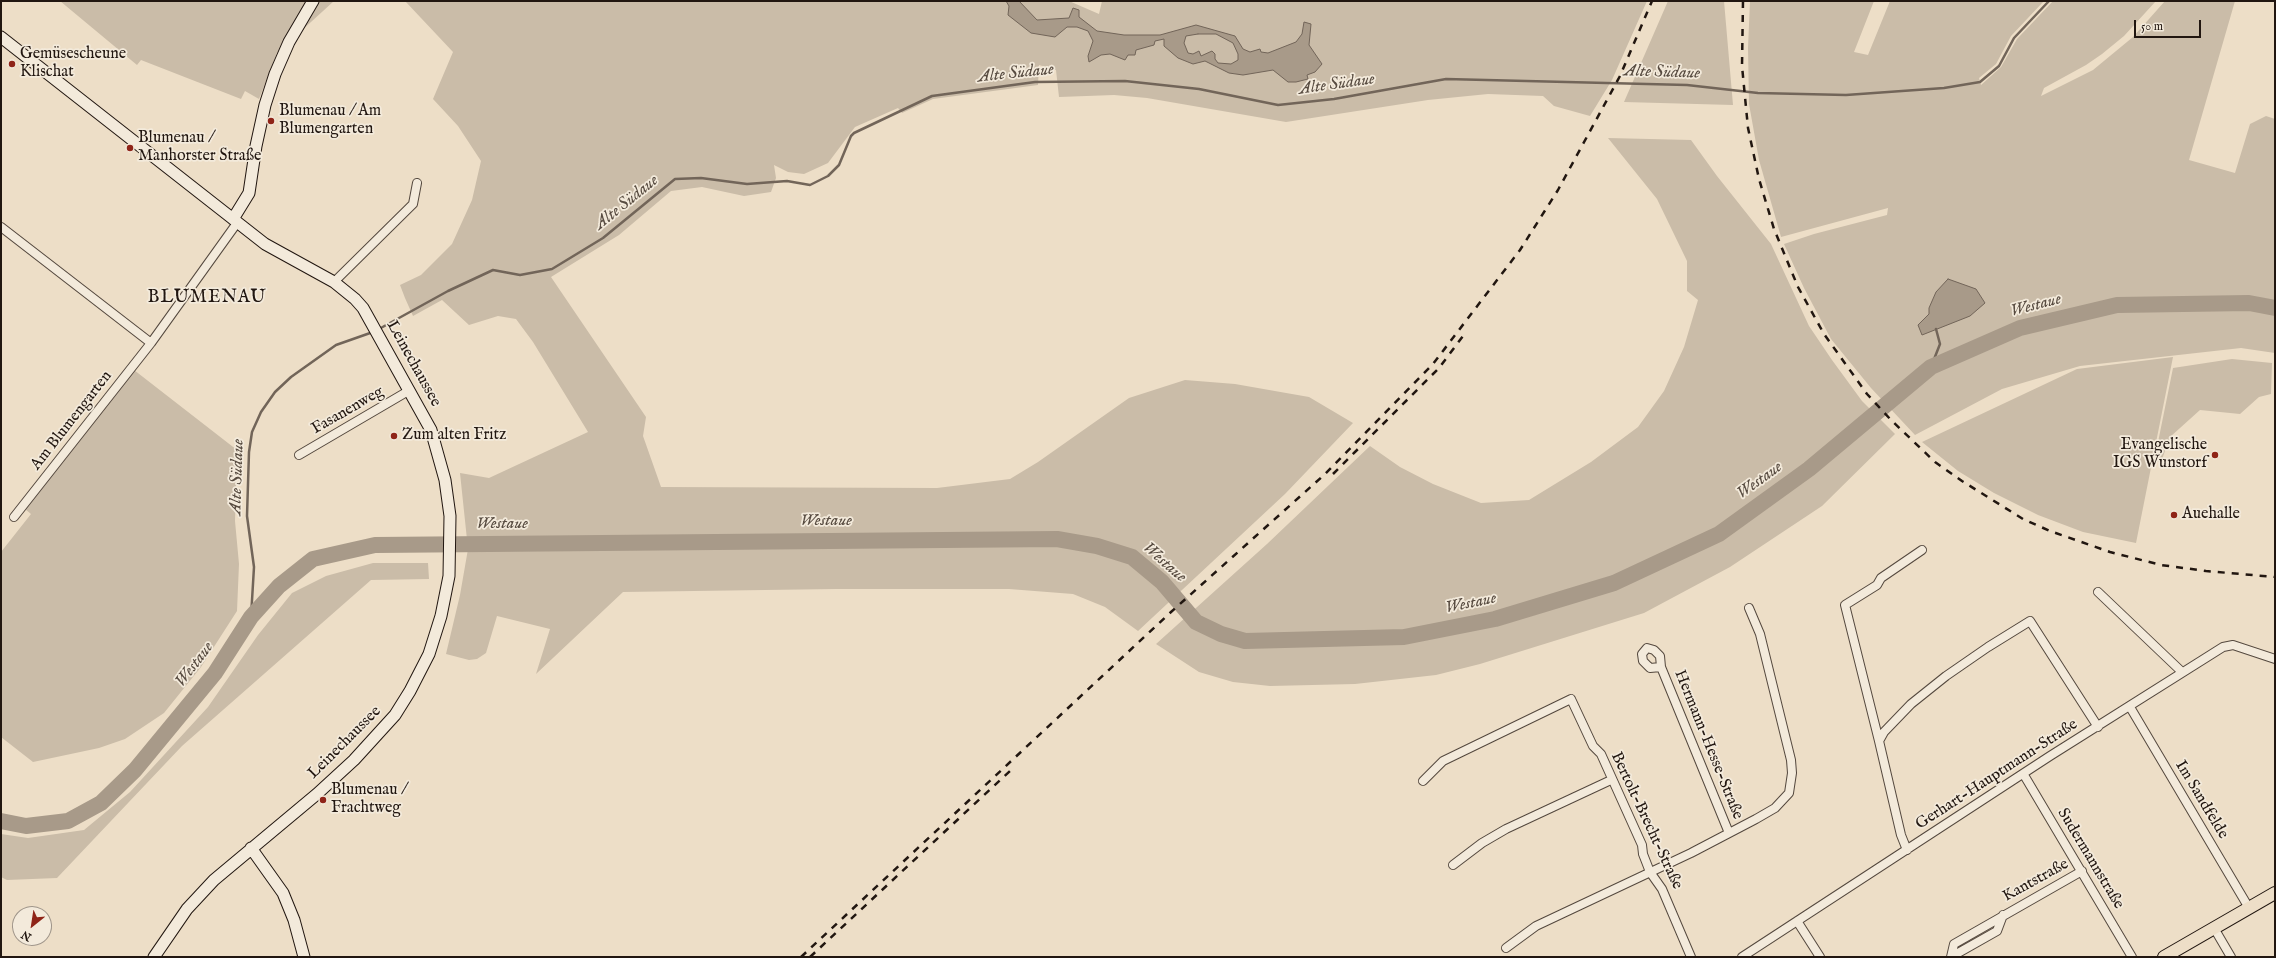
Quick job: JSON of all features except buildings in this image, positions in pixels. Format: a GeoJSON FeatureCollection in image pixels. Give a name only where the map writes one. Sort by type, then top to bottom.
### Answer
{"type":"FeatureCollection","features":[{"type":"Feature","properties":{"kind":"main road"},"geometry":{"type":"LineString","coordinates":[[2164,957],[2275,893]]}},
{"type":"Feature","properties":{"kind":"street"},"geometry":{"type":"LineString","coordinates":[[235,221],[249,193],[256,146],[265,105],[275,74],[289,42],[313,1]]}},
{"type":"Feature","properties":{"kind":"street","name":"Leinechaussee"},"geometry":{"type":"LineString","coordinates":[[1,37],[265,244],[334,282],[355,299],[368,316],[431,430],[439,454],[450,516],[449,576],[441,616],[429,654],[395,715],[375,739],[349,765],[214,880],[188,909],[154,957]]}},
{"type":"Feature","properties":{"kind":"street"},"geometry":{"type":"LineString","coordinates":[[334,282],[413,204],[417,183]]}},
{"type":"Feature","properties":{"kind":"street","name":"Am Blumengarten"},"geometry":{"type":"LineString","coordinates":[[14,517],[152,343],[235,221]]}},
{"type":"Feature","properties":{"kind":"street"},"geometry":{"type":"LineString","coordinates":[[1,227],[152,343]]}},
{"type":"Feature","properties":{"kind":"street","name":"Fasanenweg"},"geometry":{"type":"LineString","coordinates":[[299,455],[410,390]]}},
{"type":"Feature","properties":{"kind":"street"},"geometry":{"type":"LineString","coordinates":[[1907,850],[1901,834],[1845,605],[1877,585],[1881,578],[1922,550]]}},
{"type":"Feature","properties":{"kind":"street"},"geometry":{"type":"LineString","coordinates":[[2098,592],[2182,672]]}},
{"type":"Feature","properties":{"kind":"street"},"geometry":{"type":"LineString","coordinates":[[1506,948],[1536,926],[1650,872],[1775,808],[1789,793],[1792,773],[1791,760],[1760,634],[1749,608]]}},
{"type":"Feature","properties":{"kind":"street"},"geometry":{"type":"LineString","coordinates":[[1879,741],[1884,732],[1911,704],[1946,676],[2030,622],[2098,727]]}},
{"type":"Feature","properties":{"kind":"street","name":"Gerhart-Hauptmann-Straße"},"geometry":{"type":"LineString","coordinates":[[1742,957],[2223,647],[2232,645],[2275,659]]}},
{"type":"Feature","properties":{"kind":"street","name":"Hermann-Hesse-Straße"},"geometry":{"type":"LineString","coordinates":[[1661,667],[1729,832]]}},
{"type":"Feature","properties":{"kind":"street","name":"Bertolt-Brecht-Straße"},"geometry":{"type":"LineString","coordinates":[[1423,781],[1443,761],[1571,700],[1593,746],[1601,754],[1611,780],[1642,845],[1643,854],[1650,872],[1662,889],[1691,957]]}},
{"type":"Feature","properties":{"kind":"street","name":"Im Sandfelde"},"geometry":{"type":"LineString","coordinates":[[2130,707],[2249,908]]}},
{"type":"Feature","properties":{"kind":"street","name":"Sudermannstraße"},"geometry":{"type":"LineString","coordinates":[[2024,775],[2132,957]]}},
{"type":"Feature","properties":{"kind":"street"},"geometry":{"type":"LineString","coordinates":[[1453,865],[1482,843],[1506,829],[1611,780]]}},
{"type":"Feature","properties":{"kind":"street"},"geometry":{"type":"LineString","coordinates":[[251,848],[283,893],[294,920],[304,957]]}},
{"type":"Feature","properties":{"kind":"street","name":"Kantstraße"},"geometry":{"type":"LineString","coordinates":[[1951,957],[1997,931],[2003,915],[2082,871]]}},
{"type":"Feature","properties":{"kind":"street"},"geometry":{"type":"LineString","coordinates":[[1797,921],[1820,957]]}},
{"type":"Feature","properties":{"kind":"street"},"geometry":{"type":"LineString","coordinates":[[2214,928],[2231,957]]}},
{"type":"Feature","properties":{"kind":"shaded area"},"geometry":{"type":"Polygon","coordinates":[[[60,1],[334,1],[277,53],[259,99],[245,91],[241,99],[141,60],[137,65],[60,1]]]}},
{"type":"Feature","properties":{"kind":"shaded area"},"geometry":{"type":"Polygon","coordinates":[[[405,1],[1069,1],[1099,14],[1102,1],[1647,1],[1612,80],[1590,116],[1554,106],[1543,96],[1488,94],[1428,100],[1286,122],[1147,98],[1114,95],[1059,97],[1056,70],[1039,65],[1038,85],[933,99],[902,113],[898,108],[855,127],[828,163],[804,174],[788,172],[774,165],[776,178],[771,192],[744,196],[702,187],[671,191],[619,235],[551,277],[646,417],[643,436],[661,487],[937,488],[1010,479],[1038,462],[1129,398],[1185,380],[1235,384],[1309,397],[1353,423],[1285,494],[1138,631],[1105,607],[1073,594],[1009,589],[836,589],[623,592],[536,674],[550,629],[497,616],[486,653],[477,659],[469,660],[446,654],[460,595],[468,549],[460,473],[489,478],[588,432],[533,342],[516,319],[498,316],[469,325],[442,300],[413,316],[405,298],[400,285],[421,275],[452,244],[472,200],[481,161],[458,126],[433,99],[453,52],[405,1]]]}},
{"type":"Feature","properties":{"kind":"shaded area"},"geometry":{"type":"Polygon","coordinates":[[[1006,1],[1019,1],[1037,20],[1069,18],[1073,8],[1079,10],[1079,17],[1097,31],[1124,35],[1160,35],[1196,25],[1235,36],[1243,49],[1250,52],[1260,49],[1261,52],[1268,53],[1296,42],[1302,34],[1304,22],[1311,24],[1309,45],[1322,64],[1315,72],[1307,75],[1308,79],[1296,82],[1288,82],[1273,70],[1243,75],[1229,73],[1205,61],[1193,64],[1178,58],[1164,46],[1164,39],[1155,41],[1154,45],[1136,50],[1135,55],[1128,55],[1125,60],[1110,54],[1101,55],[1089,62],[1088,56],[1093,41],[1088,31],[1077,27],[1067,27],[1055,37],[1031,33],[1008,15],[1009,6],[1006,1]],[[1216,34],[1186,36],[1184,43],[1188,53],[1193,54],[1199,51],[1201,56],[1212,51],[1215,54],[1215,59],[1218,63],[1231,64],[1238,60],[1238,54],[1233,43],[1216,34]]]}},
{"type":"Feature","properties":{"kind":"shaded area"},"geometry":{"type":"Polygon","coordinates":[[[1668,1],[1724,1],[1733,105],[1624,102],[1668,1]]]}},
{"type":"Feature","properties":{"kind":"shaded area"},"geometry":{"type":"Polygon","coordinates":[[[1750,1],[1874,1],[1854,52],[1868,55],[1890,1],[2044,1],[2011,36],[1996,64],[1979,78],[1981,85],[2001,67],[2017,39],[2053,1],[2156,1],[2124,36],[2086,65],[2044,88],[2041,96],[2093,70],[2133,37],[2165,1],[2235,1],[2189,160],[2235,173],[2250,124],[2266,116],[2275,119],[2275,353],[2241,348],[2080,366],[2002,389],[1915,435],[1871,388],[1831,339],[1804,288],[1784,244],[1814,234],[1887,215],[1888,208],[1781,237],[1759,160],[1749,104],[1748,48],[1750,1]]]}},
{"type":"Feature","properties":{"kind":"shaded area"},"geometry":{"type":"Polygon","coordinates":[[[1608,138],[1691,140],[1717,176],[1771,244],[1809,326],[1832,360],[1862,401],[1895,434],[1822,506],[1730,567],[1644,613],[1480,664],[1436,675],[1355,684],[1270,686],[1233,682],[1199,672],[1156,644],[1267,544],[1370,446],[1400,467],[1433,484],[1481,503],[1529,500],[1591,462],[1638,427],[1664,391],[1684,347],[1698,300],[1687,291],[1687,261],[1657,199],[1608,138]]]}},
{"type":"Feature","properties":{"kind":"shaded area"},"geometry":{"type":"Polygon","coordinates":[[[1948,279],[1976,289],[1985,303],[1970,316],[1922,335],[1918,325],[1929,314],[1929,308],[1936,292],[1948,279]]]}},
{"type":"Feature","properties":{"kind":"shaded area"},"geometry":{"type":"Polygon","coordinates":[[[2173,357],[2136,543],[2083,532],[2038,515],[1994,493],[1958,471],[1922,442],[2077,369],[2173,357]]]}},
{"type":"Feature","properties":{"kind":"shaded area"},"geometry":{"type":"Polygon","coordinates":[[[2232,359],[2272,363],[2271,394],[2259,397],[2240,414],[2200,410],[2170,437],[2161,462],[2154,462],[2173,368],[2232,359]]]}},
{"type":"Feature","properties":{"kind":"shaded area"},"geometry":{"type":"Polygon","coordinates":[[[134,370],[237,450],[235,521],[239,564],[237,611],[201,667],[164,713],[125,739],[99,748],[33,762],[1,737],[1,552],[31,514],[25,509],[134,370]]]}},
{"type":"Feature","properties":{"kind":"shaded area"},"geometry":{"type":"Polygon","coordinates":[[[373,563],[428,563],[429,579],[371,580],[182,746],[57,878],[7,880],[1,877],[1,834],[28,838],[84,830],[130,792],[208,707],[258,635],[292,593],[326,576],[373,563]]]}},
{"type":"Feature","properties":{"kind":"waterway","name":"Alte Südaue"},"geometry":{"type":"LineString","coordinates":[[379,329],[448,291],[493,270],[520,275],[552,269],[603,238],[675,179],[701,178],[747,184],[787,181],[810,185],[828,176],[839,165],[851,136],[854,133],[932,96],[1035,82],[1125,81],[1199,89],[1278,105],[1334,99],[1446,79],[1687,85],[1758,93],[1846,95],[1944,88],[1980,82],[1999,66],[2014,38],[2049,1]]}},
{"type":"Feature","properties":{"kind":"waterway","name":"Westaue"},"geometry":{"type":"LineString","coordinates":[[1,821],[26,826],[68,821],[101,803],[135,770],[215,673],[251,617],[279,586],[313,559],[375,545],[1057,539],[1097,546],[1132,557],[1162,582],[1196,622],[1221,634],[1245,641],[1404,637],[1495,619],[1614,583],[1719,534],[1809,469],[1931,367],[2020,328],[2117,305],[2249,303],[2275,308]]}},
{"type":"Feature","properties":{"kind":"waterway"},"geometry":{"type":"LineString","coordinates":[[1931,367],[1940,344],[1936,329]]}},
{"type":"Feature","properties":{"kind":"waterway","name":"Alte Südaue"},"geometry":{"type":"LineString","coordinates":[[251,617],[254,567],[247,516],[249,452],[252,432],[261,412],[275,392],[291,377],[336,345],[373,332]]}},
{"type":"Feature","properties":{"kind":"railway"},"geometry":{"type":"LineString","coordinates":[[801,957],[1171,612],[1324,475],[1433,364],[1520,250],[1558,190],[1620,76],[1652,1]]}},
{"type":"Feature","properties":{"kind":"railway"},"geometry":{"type":"LineString","coordinates":[[1743,1],[1742,66],[1748,128],[1759,179],[1774,229],[1798,287],[1824,334],[1867,394],[1891,420],[1935,462],[1962,481],[2023,519],[2050,531],[2110,552],[2161,565],[2206,571],[2275,577]]}},
{"type":"Feature","properties":{"kind":"railway"},"geometry":{"type":"LineString","coordinates":[[1333,474],[1439,368],[1466,332]]}},
{"type":"Feature","properties":{"kind":"railway"},"geometry":{"type":"LineString","coordinates":[[810,957],[1011,770]]}},
{"type":"Feature","properties":{"kind":"place","name":"Gemüsescheune Klischat"},"geometry":{"type":"Point","coordinates":[12,64]}},
{"type":"Feature","properties":{"kind":"place","name":"Blumenau / Am Blumengarten"},"geometry":{"type":"Point","coordinates":[271,121]}},
{"type":"Feature","properties":{"kind":"place","name":"Blumenau / Manhorster Straße"},"geometry":{"type":"Point","coordinates":[130,148]}},
{"type":"Feature","properties":{"kind":"place","name":"Zum alten Fritz"},"geometry":{"type":"Point","coordinates":[394,436]}},
{"type":"Feature","properties":{"kind":"place","name":"Evangelische IGS Wunstorf"},"geometry":{"type":"Point","coordinates":[2215,455]}},
{"type":"Feature","properties":{"kind":"place","name":"Auehalle"},"geometry":{"type":"Point","coordinates":[2174,515]}},
{"type":"Feature","properties":{"kind":"place","name":"Blumenau / Frachtweg"},"geometry":{"type":"Point","coordinates":[323,800]}},
{"type":"Feature","properties":{"kind":"district","name":"BLUMENAU"},"geometry":{"type":"Point","coordinates":[207,298]}}]}
